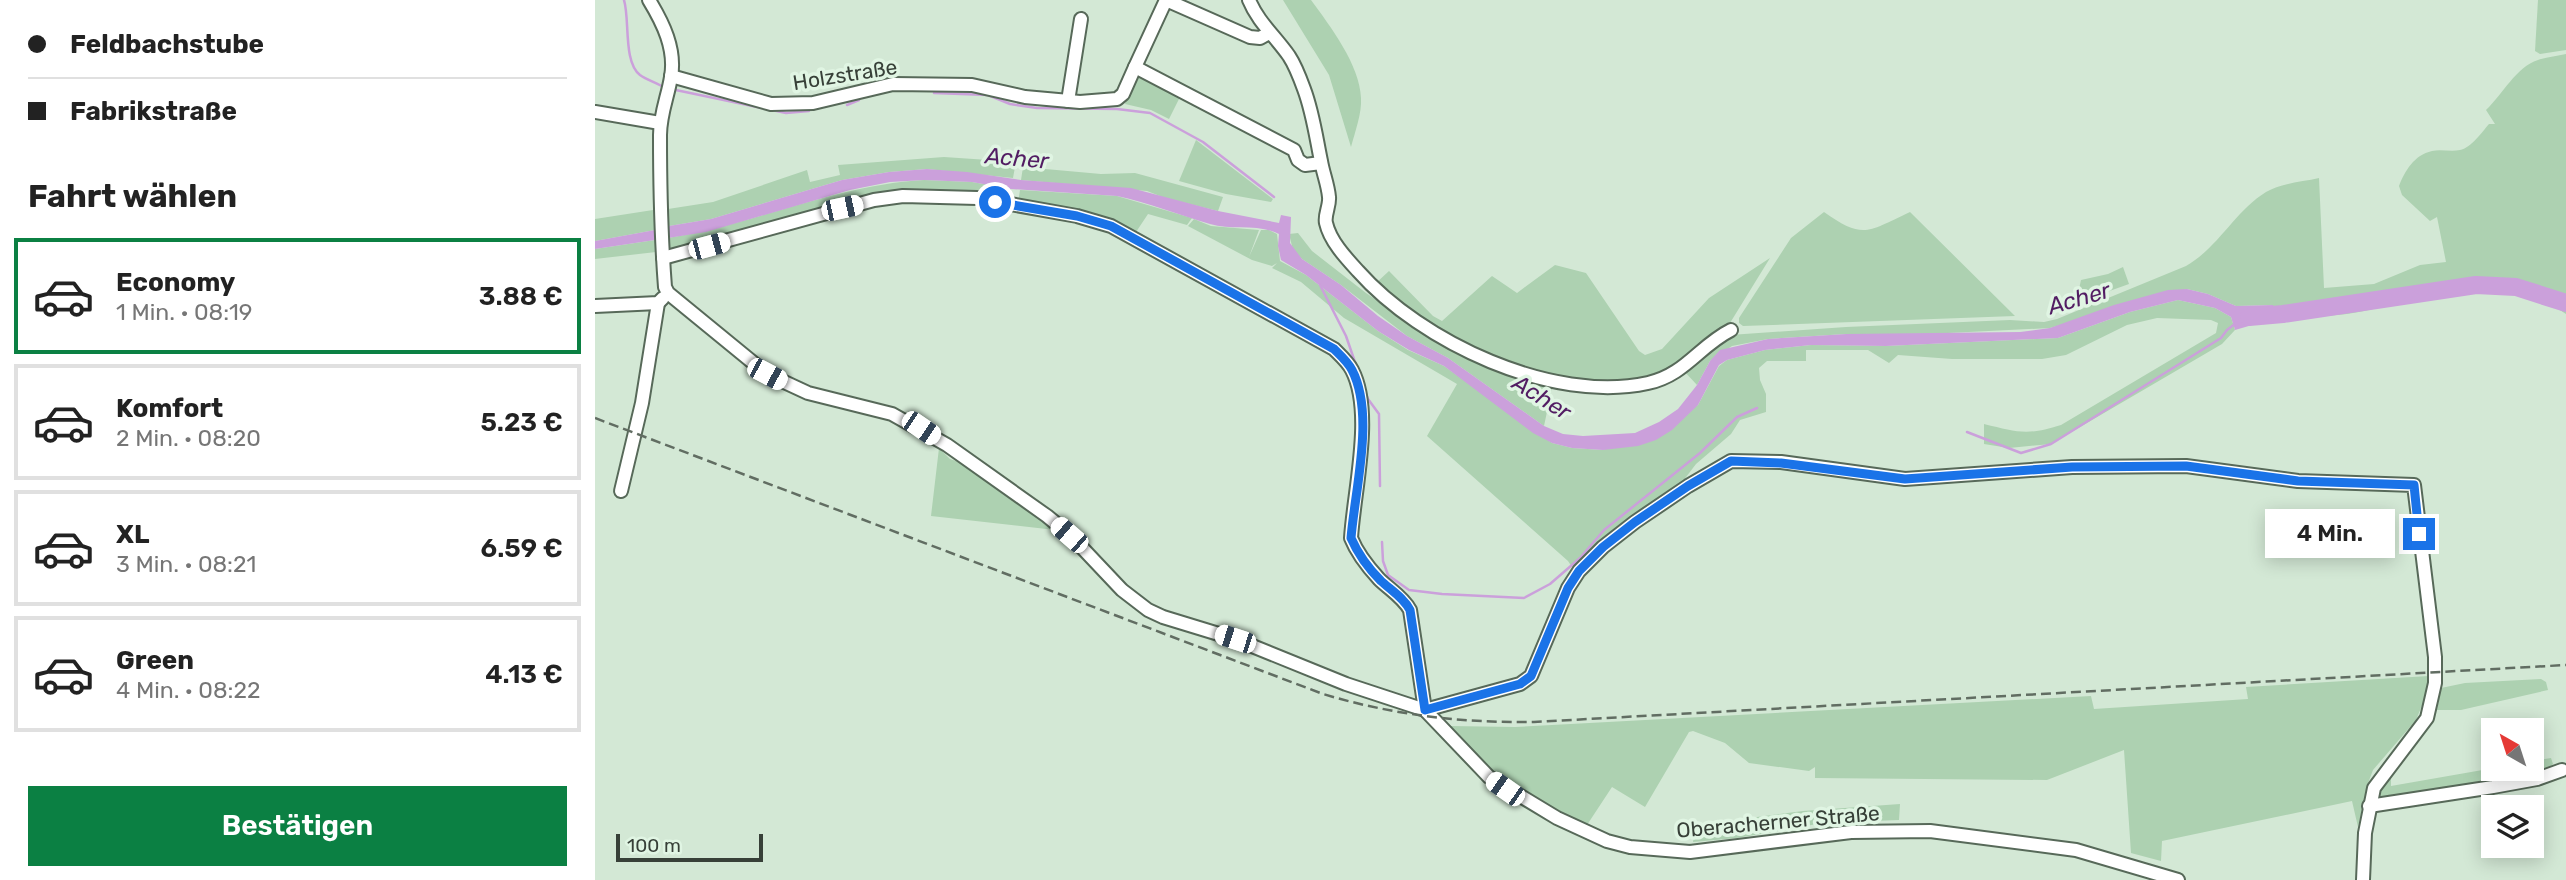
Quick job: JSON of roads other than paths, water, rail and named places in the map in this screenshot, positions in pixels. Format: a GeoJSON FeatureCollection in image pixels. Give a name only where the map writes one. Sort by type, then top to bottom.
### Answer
{"type":"FeatureCollection","features":[{"type":"Feature","properties":{"kind":"street"},"geometry":{"type":"LineString","coordinates":[[621,491],[642,403],[659,303],[668,293],[665,287],[662,243],[660,123],[668,85],[670,45],[649,0]]}},
{"type":"Feature","properties":{"kind":"street"},"geometry":{"type":"LineString","coordinates":[[1269,33],[1260,38],[1250,37],[1166,0],[1135,67],[1294,150],[1318,145]]}},
{"type":"Feature","properties":{"kind":"street"},"geometry":{"type":"LineString","coordinates":[[1249,0],[1254,12],[1289,56],[1311,107],[1330,201],[1325,222],[1340,251],[1374,289],[1410,319],[1442,338],[1495,363],[1551,382],[1585,387],[1627,387],[1651,382],[1680,370],[1719,336],[1731,330]]}},
{"type":"Feature","properties":{"kind":"street"},"geometry":{"type":"LineString","coordinates":[[1068,101],[1081,19]]}},
{"type":"Feature","properties":{"kind":"street","name":"Holzstraße"},"geometry":{"type":"LineString","coordinates":[[668,85],[771,104],[813,103],[893,84],[972,85],[1025,97],[1068,101],[1117,99],[1123,94],[1135,67]]}},
{"type":"Feature","properties":{"kind":"street"},"geometry":{"type":"LineString","coordinates":[[595,112],[660,123]]}},
{"type":"Feature","properties":{"kind":"street"},"geometry":{"type":"LineString","coordinates":[[1294,150],[1298,160],[1305,165],[1321,163]]}},
{"type":"Feature","properties":{"kind":"street"},"geometry":{"type":"LineString","coordinates":[[663,258],[874,201],[903,196],[977,198],[1077,216],[1111,226],[1334,349],[1351,369],[1361,395],[1362,439],[1351,538],[1356,550],[1379,579],[1410,610],[1425,710],[1520,684],[1531,676],[1568,588],[1579,571],[1603,547],[1635,522],[1731,461],[1781,463],[1905,479],[2072,467],[2186,466],[2298,481],[2414,485],[2435,657],[2435,683],[2427,718],[2374,788],[2365,833],[2363,880]]}},
{"type":"Feature","properties":{"kind":"street","name":"Oberacherner Straße"},"geometry":{"type":"LineString","coordinates":[[668,293],[767,374],[809,393],[893,414],[938,439],[1047,516],[1086,551],[1122,590],[1148,610],[1235,639],[1346,684],[1425,710],[1467,757],[1505,789],[1583,831],[1630,847],[1690,852],[1851,832],[1930,831],[2076,850],[2178,880]]}},
{"type":"Feature","properties":{"kind":"street"},"geometry":{"type":"LineString","coordinates":[[595,306],[659,303]]}},
{"type":"Feature","properties":{"kind":"street"},"geometry":{"type":"LineString","coordinates":[[2369,806],[2537,779],[2562,770]]}},
{"type":"Feature","properties":{"kind":"waterway"},"geometry":{"type":"LineString","coordinates":[[624,0],[629,51],[635,69],[643,77],[665,88]]}},
{"type":"Feature","properties":{"kind":"waterway"},"geometry":{"type":"LineString","coordinates":[[671,89],[786,113],[809,111]]}},
{"type":"Feature","properties":{"kind":"waterway"},"geometry":{"type":"LineString","coordinates":[[934,93],[988,95],[1010,104],[1037,108],[1117,109],[1150,113],[1203,142],[1274,197]]}},
{"type":"Feature","properties":{"kind":"waterway"},"geometry":{"type":"LineString","coordinates":[[847,105],[859,100]]}},
{"type":"Feature","properties":{"kind":"waterway"},"geometry":{"type":"LineString","coordinates":[[1320,285],[1346,336],[1356,365]]}},
{"type":"Feature","properties":{"kind":"waterway","name":"Acher"},"geometry":{"type":"LineString","coordinates":[[2249,317],[2476,285],[2516,287],[2566,303]]}},
{"type":"Feature","properties":{"kind":"waterway"},"geometry":{"type":"LineString","coordinates":[[1967,432],[2021,453],[2051,444],[2221,338],[2236,323]]}},
{"type":"Feature","properties":{"kind":"waterway"},"geometry":{"type":"LineString","coordinates":[[1364,388],[1379,414],[1380,486]]}},
{"type":"Feature","properties":{"kind":"waterway"},"geometry":{"type":"LineString","coordinates":[[1382,542],[1383,561],[1388,575],[1409,590],[1524,598],[1550,584],[1580,558],[1604,530],[1700,453],[1737,417],[1757,408]]}},
{"type":"Feature","properties":{"kind":"railway"},"geometry":{"type":"LineString","coordinates":[[595,418],[1323,694],[1427,716],[1534,722],[2566,665]]}}]}
